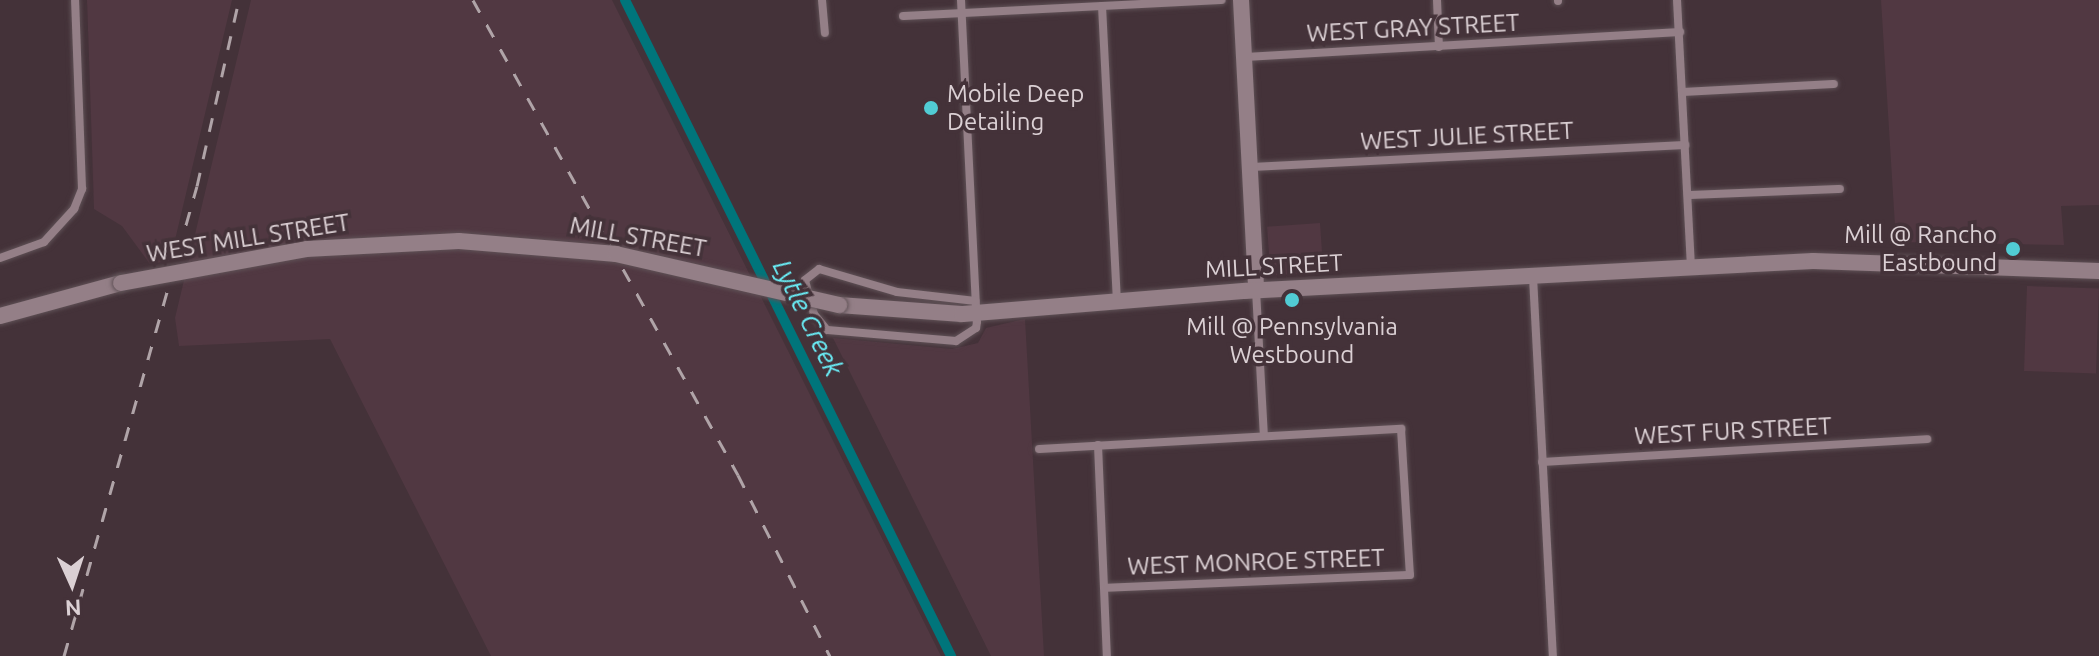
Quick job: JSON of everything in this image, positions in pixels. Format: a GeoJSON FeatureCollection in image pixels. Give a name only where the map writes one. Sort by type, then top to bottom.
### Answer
{"type":"FeatureCollection","features":[{"type":"Feature","properties":{"kind":"main road"},"geometry":{"type":"LineString","coordinates":[[1241,0],[1256,290]]}},
{"type":"Feature","properties":{"kind":"main road","name":"MILL STREET"},"geometry":{"type":"LineString","coordinates":[[459,241],[616,254],[839,305],[975,307],[1858,260],[2099,271]]}},
{"type":"Feature","properties":{"kind":"main road","name":"WEST MILL STREET"},"geometry":{"type":"LineString","coordinates":[[0,316],[121,283],[306,249],[459,241]]}},
{"type":"Feature","properties":{"kind":"main road","name":"WEST MILL STREET"},"geometry":{"type":"LineString","coordinates":[[0,325],[47,303]]}},
{"type":"Feature","properties":{"kind":"street"},"geometry":{"type":"LineString","coordinates":[[0,258],[44,242],[74,209],[82,189],[75,0]]}},
{"type":"Feature","properties":{"kind":"street"},"geometry":{"type":"LineString","coordinates":[[822,0],[825,33]]}},
{"type":"Feature","properties":{"kind":"street"},"geometry":{"type":"LineString","coordinates":[[961,0],[976,328],[963,340],[827,330],[814,314],[805,280],[819,269],[897,292],[975,307]]}},
{"type":"Feature","properties":{"kind":"street"},"geometry":{"type":"LineString","coordinates":[[903,16],[1222,0]]}},
{"type":"Feature","properties":{"kind":"street"},"geometry":{"type":"LineString","coordinates":[[1437,0],[1439,47]]}},
{"type":"Feature","properties":{"kind":"street"},"geometry":{"type":"LineString","coordinates":[[1677,0],[1691,269]]}},
{"type":"Feature","properties":{"kind":"street"},"geometry":{"type":"LineString","coordinates":[[1102,6],[1117,299]]}},
{"type":"Feature","properties":{"kind":"street","name":"WEST GRAY STREET"},"geometry":{"type":"LineString","coordinates":[[1245,57],[1680,32]]}},
{"type":"Feature","properties":{"kind":"street"},"geometry":{"type":"LineString","coordinates":[[1682,92],[1834,84]]}},
{"type":"Feature","properties":{"kind":"street","name":"WEST JULIE STREET"},"geometry":{"type":"LineString","coordinates":[[1251,167],[1685,145]]}},
{"type":"Feature","properties":{"kind":"street"},"geometry":{"type":"LineString","coordinates":[[1688,195],[1840,189]]}},
{"type":"Feature","properties":{"kind":"street"},"geometry":{"type":"LineString","coordinates":[[1533,277],[1553,656]]}},
{"type":"Feature","properties":{"kind":"street"},"geometry":{"type":"LineString","coordinates":[[1039,449],[1264,436],[1256,290]]}},
{"type":"Feature","properties":{"kind":"street","name":"WEST MONROE STREET"},"geometry":{"type":"LineString","coordinates":[[1105,588],[1410,575],[1401,429],[1264,436]]}},
{"type":"Feature","properties":{"kind":"street","name":"WEST FUR STREET"},"geometry":{"type":"LineString","coordinates":[[1542,462],[1927,439]]}},
{"type":"Feature","properties":{"kind":"street"},"geometry":{"type":"LineString","coordinates":[[1098,445],[1107,656]]}},
{"type":"Feature","properties":{"kind":"shaded area"},"geometry":{"type":"Polygon","coordinates":[[[87,0],[232,0],[170,261],[150,264],[122,226],[94,209],[87,0]]]}},
{"type":"Feature","properties":{"kind":"shaded area"},"geometry":{"type":"Polygon","coordinates":[[[251,0],[612,0],[941,656],[491,656],[330,339],[179,346],[175,318],[251,0]]]}},
{"type":"Feature","properties":{"kind":"shaded area"},"geometry":{"type":"Polygon","coordinates":[[[1881,0],[2099,0],[2099,205],[2061,206],[2064,245],[1896,242],[1881,0]]]}},
{"type":"Feature","properties":{"kind":"shaded area"},"geometry":{"type":"Polygon","coordinates":[[[1320,223],[1323,272],[1271,276],[1267,227],[1320,223]]]}},
{"type":"Feature","properties":{"kind":"shaded area"},"geometry":{"type":"Polygon","coordinates":[[[2027,286],[2099,289],[2096,373],[2024,371],[2027,286]]]}},
{"type":"Feature","properties":{"kind":"shaded area"},"geometry":{"type":"Polygon","coordinates":[[[1025,319],[1044,656],[991,656],[833,338],[952,349],[978,343],[986,328],[1025,319]]]}},
{"type":"Feature","properties":{"kind":"waterway","name":"Lytle Creek"},"geometry":{"type":"LineString","coordinates":[[625,0],[951,656]]}},
{"type":"Feature","properties":{"kind":"railway"},"geometry":{"type":"LineString","coordinates":[[64,656],[197,186],[239,0]]}},
{"type":"Feature","properties":{"kind":"railway"},"geometry":{"type":"LineString","coordinates":[[473,0],[738,475],[830,656]]}},
{"type":"Feature","properties":{"kind":"place","name":"Mobile Deep Detailing"},"geometry":{"type":"Point","coordinates":[931,108]}},
{"type":"Feature","properties":{"kind":"place","name":"Mill @ Rancho Eastbound"},"geometry":{"type":"Point","coordinates":[2013,249]}},
{"type":"Feature","properties":{"kind":"place","name":"Mill @ Pennsylvania Westbound"},"geometry":{"type":"Point","coordinates":[1292,300]}}]}
